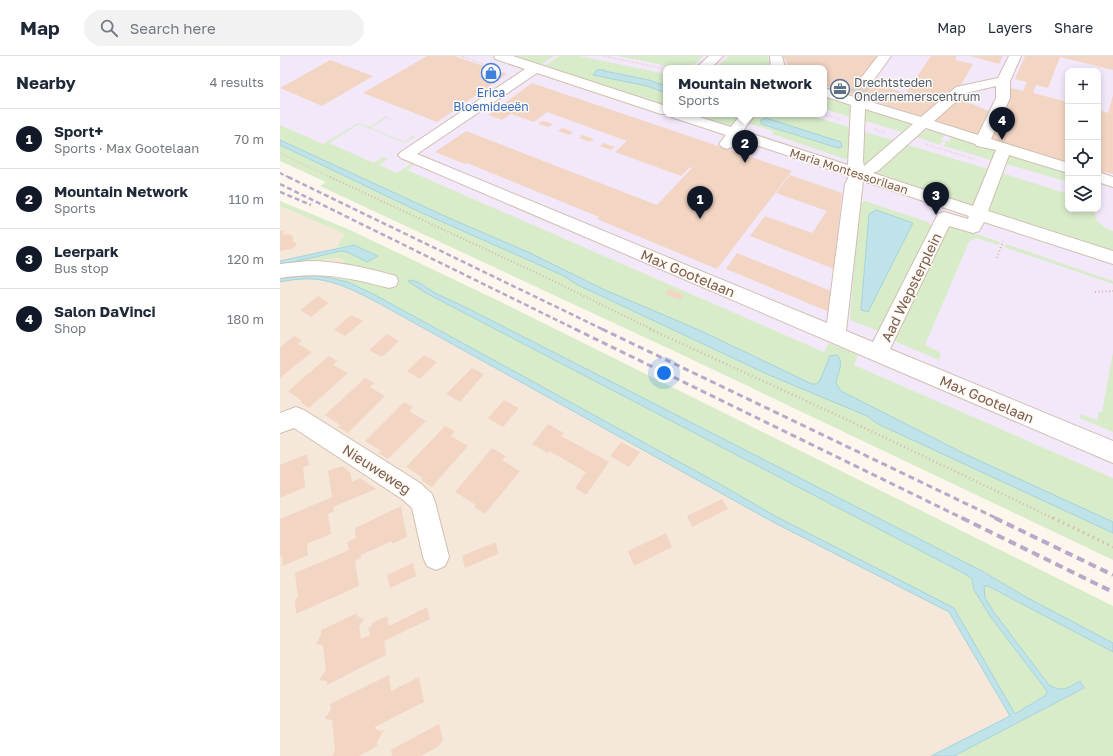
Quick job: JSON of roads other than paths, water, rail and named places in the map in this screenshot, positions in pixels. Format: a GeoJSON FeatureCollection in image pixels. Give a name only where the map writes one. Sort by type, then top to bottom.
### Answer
{"type":"FeatureCollection","features":[{"type":"Feature","properties":{"kind":"street"},"geometry":{"type":"LineString","coordinates":[[503,56],[663,110]]}},
{"type":"Feature","properties":{"kind":"street"},"geometry":{"type":"LineString","coordinates":[[705,65],[715,56]]}},
{"type":"Feature","properties":{"kind":"street"},"geometry":{"type":"LineString","coordinates":[[865,82],[885,56]]}},
{"type":"Feature","properties":{"kind":"street"},"geometry":{"type":"LineString","coordinates":[[982,143],[1003,98],[1003,82],[1015,56]]}},
{"type":"Feature","properties":{"kind":"street","name":"Max Gootelaan"},"geometry":{"type":"LineString","coordinates":[[535,68],[406,155],[1113,452]]}},
{"type":"Feature","properties":{"kind":"street"},"geometry":{"type":"LineString","coordinates":[[858,174],[872,168],[961,90],[1003,82]]}},
{"type":"Feature","properties":{"kind":"street"},"geometry":{"type":"LineString","coordinates":[[827,93],[855,100],[982,143],[1065,167]]}},
{"type":"Feature","properties":{"kind":"street"},"geometry":{"type":"LineString","coordinates":[[836,335],[853,184],[858,174],[855,161],[855,100]]}},
{"type":"Feature","properties":{"kind":"street","name":"Maria Montessorilaan"},"geometry":{"type":"LineString","coordinates":[[682,117],[730,140],[858,174],[1113,258]]}},
{"type":"Feature","properties":{"kind":"street"},"geometry":{"type":"LineString","coordinates":[[730,140],[746,117]]}},
{"type":"Feature","properties":{"kind":"street"},"geometry":{"type":"LineString","coordinates":[[978,213],[1004,149]]}},
{"type":"Feature","properties":{"kind":"street"},"geometry":{"type":"LineString","coordinates":[[1101,178],[1113,182]]}},
{"type":"Feature","properties":{"kind":"street","name":"Aad Wepsterplein"},"geometry":{"type":"LineString","coordinates":[[878,353],[889,335],[944,218],[973,227],[978,213]]}},
{"type":"Feature","properties":{"kind":"street"},"geometry":{"type":"LineString","coordinates":[[280,271],[307,266],[319,266],[390,281]]}},
{"type":"Feature","properties":{"kind":"street","name":"Nieuweweg"},"geometry":{"type":"LineString","coordinates":[[280,423],[296,417],[411,491],[423,502],[436,557]]}},
{"type":"Feature","properties":{"kind":"water"},"geometry":{"type":"Polygon","coordinates":[[[597,70],[605,70],[604,71],[649,80],[663,85],[663,92],[647,86],[593,75],[597,70]]]}},
{"type":"Feature","properties":{"kind":"water"},"geometry":{"type":"Polygon","coordinates":[[[766,118],[841,142],[842,147],[838,148],[761,124],[761,120],[766,118]]]}},
{"type":"Feature","properties":{"kind":"water"},"geometry":{"type":"Polygon","coordinates":[[[280,140],[449,218],[528,252],[605,290],[699,330],[812,384],[817,384],[820,380],[830,356],[837,355],[840,365],[836,383],[841,391],[967,455],[1113,522],[1113,533],[878,424],[867,416],[769,375],[578,285],[562,275],[420,212],[280,145],[280,140]]]}},
{"type":"Feature","properties":{"kind":"water"},"geometry":{"type":"Polygon","coordinates":[[[876,210],[913,223],[868,312],[861,310],[869,214],[876,210]]]}},
{"type":"Feature","properties":{"kind":"water"},"geometry":{"type":"Polygon","coordinates":[[[354,245],[378,256],[367,262],[347,252],[341,251],[280,265],[280,261],[354,245]]]}},
{"type":"Feature","properties":{"kind":"water"},"geometry":{"type":"Polygon","coordinates":[[[316,275],[348,282],[375,295],[777,517],[954,608],[1015,714],[1046,695],[1047,691],[990,616],[974,590],[972,579],[967,575],[424,292],[408,281],[418,282],[435,293],[982,571],[1026,597],[1113,643],[1113,652],[988,586],[984,586],[985,598],[993,611],[1049,685],[1058,689],[1065,689],[1080,681],[1084,688],[954,756],[931,756],[1010,716],[949,612],[773,522],[371,299],[348,288],[317,279],[280,282],[280,278],[316,275]]]}},
{"type":"Feature","properties":{"kind":"tunnel"},"geometry":{"type":"LineString","coordinates":[[855,95],[865,82]]}},
{"type":"Feature","properties":{"kind":"railway"},"geometry":{"type":"LineString","coordinates":[[280,173],[288,177]]}},
{"type":"Feature","properties":{"kind":"railway"},"geometry":{"type":"LineString","coordinates":[[288,177],[604,330]]}},
{"type":"Feature","properties":{"kind":"railway"},"geometry":{"type":"LineString","coordinates":[[280,184],[577,330]]}},
{"type":"Feature","properties":{"kind":"railway"},"geometry":{"type":"LineString","coordinates":[[280,192],[311,205]]}},
{"type":"Feature","properties":{"kind":"railway"},"geometry":{"type":"LineString","coordinates":[[575,329],[964,519]]}},
{"type":"Feature","properties":{"kind":"railway"},"geometry":{"type":"LineString","coordinates":[[602,329],[998,519]]}},
{"type":"Feature","properties":{"kind":"railway"},"geometry":{"type":"LineString","coordinates":[[962,518],[1113,592]]}},
{"type":"Feature","properties":{"kind":"railway"},"geometry":{"type":"LineString","coordinates":[[995,518],[1113,575]]}},
{"type":"Feature","properties":{"kind":"place","name":"Erica Bloemideeën"},"geometry":{"type":"Point","coordinates":[491,73]}},
{"type":"Feature","properties":{"kind":"place","name":"Drechtsteden Ondernemerscentrum"},"geometry":{"type":"Point","coordinates":[840,89]}},
{"type":"Feature","properties":{"kind":"place","name":"Salon DaVinci"},"geometry":{"type":"Point","coordinates":[1002,140]}},
{"type":"Feature","properties":{"kind":"place","name":"Mountain Network"},"geometry":{"type":"Point","coordinates":[745,163]}},
{"type":"Feature","properties":{"kind":"place","name":"Leerpark"},"geometry":{"type":"Point","coordinates":[936,215]}},
{"type":"Feature","properties":{"kind":"place","name":"Sport+"},"geometry":{"type":"Point","coordinates":[700,219]}}]}
